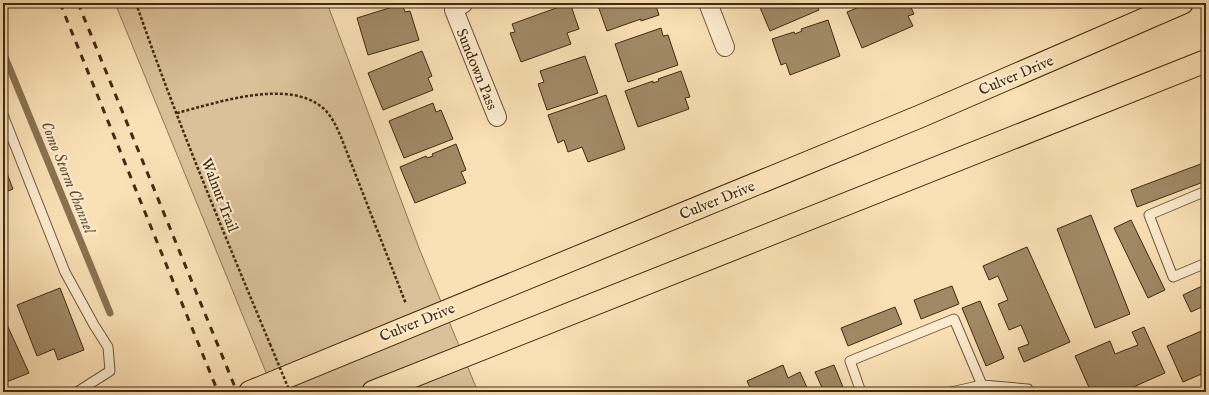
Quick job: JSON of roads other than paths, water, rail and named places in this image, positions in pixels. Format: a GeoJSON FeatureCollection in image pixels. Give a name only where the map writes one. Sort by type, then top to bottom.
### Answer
{"type":"FeatureCollection","features":[{"type":"Feature","properties":{"kind":"main road","name":"Culver Drive"},"geometry":{"type":"LineString","coordinates":[[250,392],[414,323],[920,116],[1182,3]]}},
{"type":"Feature","properties":{"kind":"main road"},"geometry":{"type":"LineString","coordinates":[[372,392],[1206,61]]}},
{"type":"Feature","properties":{"kind":"street","name":"Sundown Pass"},"geometry":{"type":"LineString","coordinates":[[464,3],[454,10],[497,117]]}},
{"type":"Feature","properties":{"kind":"street"},"geometry":{"type":"LineString","coordinates":[[708,3],[725,47]]}},
{"type":"Feature","properties":{"kind":"lane"},"geometry":{"type":"LineString","coordinates":[[3,115],[65,272],[94,325],[108,347],[110,371],[77,392]]}},
{"type":"Feature","properties":{"kind":"lane"},"geometry":{"type":"LineString","coordinates":[[1206,191],[1149,215],[1173,277],[1206,263]]}},
{"type":"Feature","properties":{"kind":"lane"},"geometry":{"type":"LineString","coordinates":[[861,392],[850,361],[954,319],[982,385]]}},
{"type":"Feature","properties":{"kind":"lane"},"geometry":{"type":"LineString","coordinates":[[951,392],[982,385],[1028,389],[1029,392]]}},
{"type":"Feature","properties":{"kind":"waterway","name":"Como Storm Channel"},"geometry":{"type":"LineString","coordinates":[[3,52],[110,313]]}},
{"type":"Feature","properties":{"kind":"railway"},"geometry":{"type":"LineString","coordinates":[[60,3],[218,392]]}},
{"type":"Feature","properties":{"kind":"railway"},"geometry":{"type":"LineString","coordinates":[[78,3],[237,392]]}}]}
